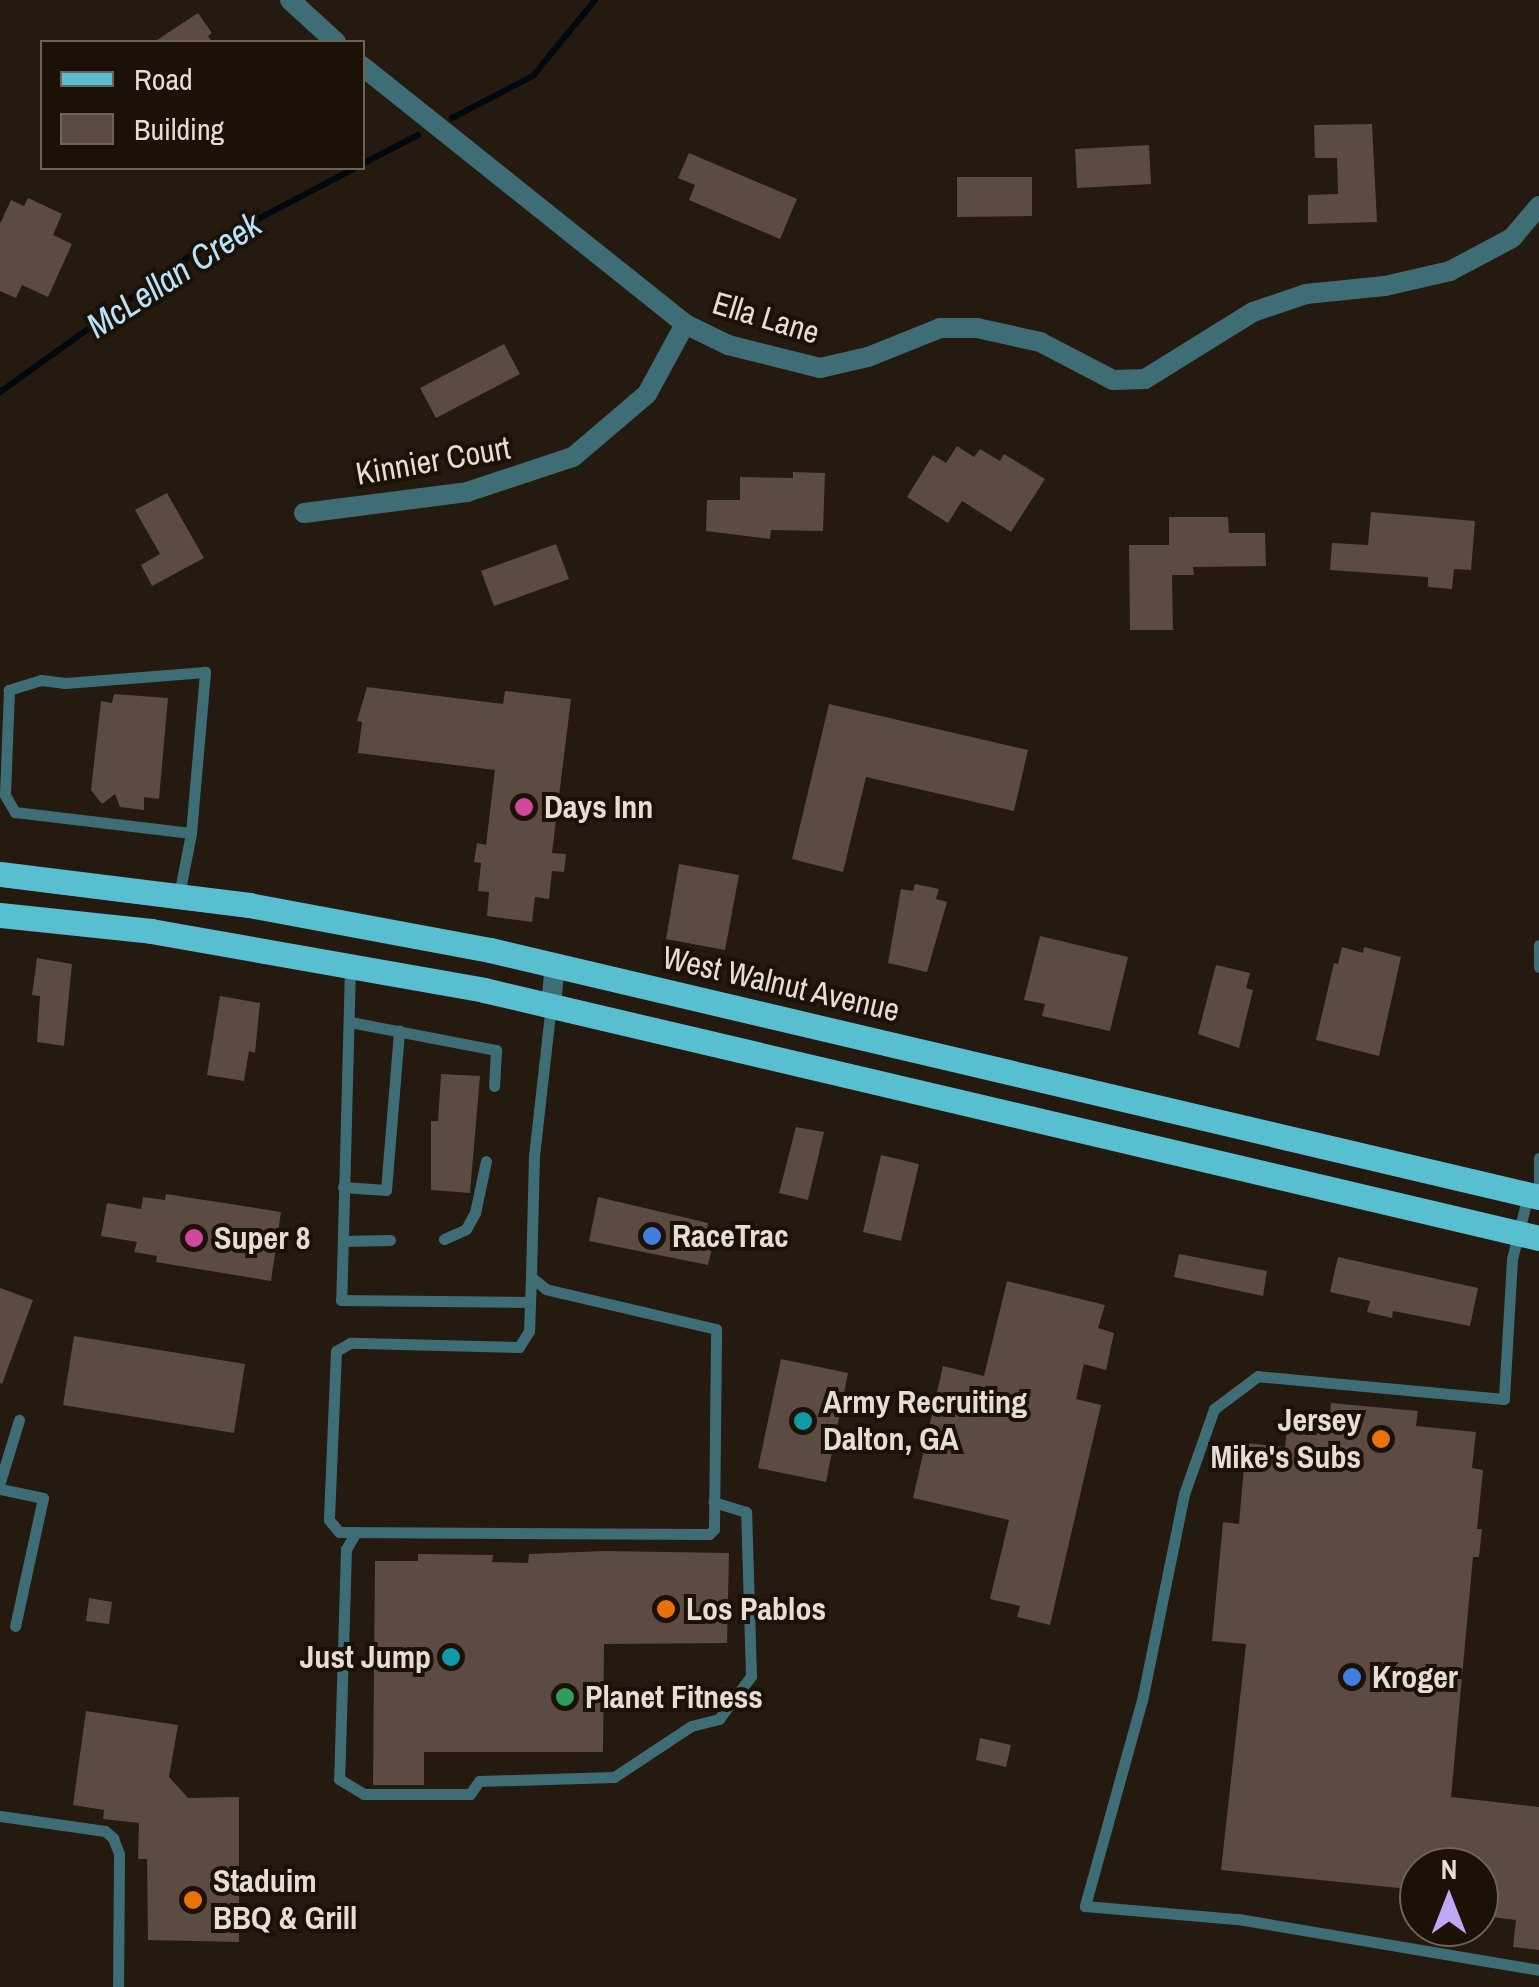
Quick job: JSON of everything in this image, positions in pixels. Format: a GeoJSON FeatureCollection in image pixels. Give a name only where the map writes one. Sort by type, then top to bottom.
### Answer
{"type":"FeatureCollection","features":[{"type":"Feature","properties":{"kind":"main road","name":"West Walnut Avenue"},"geometry":{"type":"LineString","coordinates":[[0,874],[178,895],[370,927],[555,964],[1184,1117],[1535,1195]]}},
{"type":"Feature","properties":{"kind":"main road"},"geometry":{"type":"LineString","coordinates":[[0,915],[151,931],[552,1005],[1529,1235]]}},
{"type":"Feature","properties":{"kind":"street"},"geometry":{"type":"LineString","coordinates":[[290,0],[334,40]]}},
{"type":"Feature","properties":{"kind":"street","name":"Ella Lane"},"geometry":{"type":"LineString","coordinates":[[365,68],[685,324],[728,344],[820,368],[868,358],[940,328],[976,328],[1040,342],[1113,380],[1145,379],[1254,312],[1306,294],[1385,286],[1450,271],[1512,238],[1539,206]]}},
{"type":"Feature","properties":{"kind":"street","name":"Kinnier Court"},"geometry":{"type":"LineString","coordinates":[[304,513],[467,492],[573,457],[647,394],[685,324]]}},
{"type":"Feature","properties":{"kind":"street"},"geometry":{"type":"LineString","coordinates":[[552,1005],[555,964]]}},
{"type":"Feature","properties":{"kind":"lane"},"geometry":{"type":"LineString","coordinates":[[178,895],[191,834],[205,672],[65,683],[41,680],[9,690],[2,795],[14,812],[191,834]]}},
{"type":"Feature","properties":{"kind":"lane"},"geometry":{"type":"LineString","coordinates":[[1539,946],[1539,967]]}},
{"type":"Feature","properties":{"kind":"lane"},"geometry":{"type":"LineString","coordinates":[[350,965],[341,1300],[528,1302]]}},
{"type":"Feature","properties":{"kind":"lane"},"geometry":{"type":"LineString","coordinates":[[531,1278],[546,1289],[716,1330],[714,1528],[709,1534],[339,1532],[329,1520],[336,1351],[350,1344],[519,1348],[528,1331],[534,1156],[552,1005]]}},
{"type":"Feature","properties":{"kind":"lane"},"geometry":{"type":"LineString","coordinates":[[350,1022],[496,1050],[494,1086]]}},
{"type":"Feature","properties":{"kind":"lane"},"geometry":{"type":"LineString","coordinates":[[343,1187],[386,1190],[398,1032]]}},
{"type":"Feature","properties":{"kind":"lane"},"geometry":{"type":"LineString","coordinates":[[1539,1158],[1529,1235],[1512,1259],[1504,1399],[1258,1376],[1214,1410],[1184,1494],[1142,1700],[1086,1906],[1238,1919],[1539,1970]]}},
{"type":"Feature","properties":{"kind":"lane"},"geometry":{"type":"LineString","coordinates":[[444,1239],[466,1230],[475,1213],[486,1161]]}},
{"type":"Feature","properties":{"kind":"lane"},"geometry":{"type":"LineString","coordinates":[[343,1241],[390,1240]]}},
{"type":"Feature","properties":{"kind":"lane"},"geometry":{"type":"LineString","coordinates":[[15,1626],[42,1498],[0,1486],[20,1420]]}},
{"type":"Feature","properties":{"kind":"lane"},"geometry":{"type":"LineString","coordinates":[[356,1532],[346,1549],[339,1779],[364,1794],[470,1794],[479,1781],[614,1777],[691,1726],[719,1719],[751,1676],[746,1512],[714,1502]]}},
{"type":"Feature","properties":{"kind":"lane"},"geometry":{"type":"LineString","coordinates":[[0,1816],[105,1831],[113,1838],[119,1854],[118,1987]]}},
{"type":"Feature","properties":{"kind":"building"},"geometry":{"type":"Polygon","coordinates":[[[198,13],[212,33],[208,36],[211,40],[157,40],[198,13]]]}},
{"type":"Feature","properties":{"kind":"building"},"geometry":{"type":"Polygon","coordinates":[[[1372,124],[1377,222],[1308,224],[1308,195],[1338,194],[1337,158],[1315,158],[1314,125],[1372,124]]]}},
{"type":"Feature","properties":{"kind":"building"},"geometry":{"type":"Polygon","coordinates":[[[1149,145],[1151,184],[1077,188],[1075,149],[1149,145]]]}},
{"type":"Feature","properties":{"kind":"building"},"geometry":{"type":"Polygon","coordinates":[[[689,153],[797,199],[780,239],[689,200],[695,185],[678,178],[689,153]]]}},
{"type":"Feature","properties":{"kind":"building"},"geometry":{"type":"Polygon","coordinates":[[[957,177],[1032,177],[1032,216],[957,217],[957,177]]]}},
{"type":"Feature","properties":{"kind":"building"},"geometry":{"type":"Polygon","coordinates":[[[28,198],[62,214],[53,235],[72,244],[48,297],[22,285],[16,298],[0,291],[0,224],[11,200],[24,206],[28,198]]]}},
{"type":"Feature","properties":{"kind":"building"},"geometry":{"type":"Polygon","coordinates":[[[504,344],[520,374],[436,418],[420,388],[504,344]]]}},
{"type":"Feature","properties":{"kind":"building"},"geometry":{"type":"Polygon","coordinates":[[[957,446],[974,457],[980,449],[1000,461],[1004,454],[1045,479],[1011,532],[962,501],[948,523],[907,497],[933,455],[946,463],[957,446]]]}},
{"type":"Feature","properties":{"kind":"building"},"geometry":{"type":"Polygon","coordinates":[[[793,472],[825,473],[823,531],[771,530],[770,539],[706,531],[707,500],[740,500],[740,477],[793,478],[793,472]]]}},
{"type":"Feature","properties":{"kind":"building"},"geometry":{"type":"Polygon","coordinates":[[[167,493],[204,558],[152,586],[141,565],[160,554],[135,510],[167,493]]]}},
{"type":"Feature","properties":{"kind":"building"},"geometry":{"type":"Polygon","coordinates":[[[1371,512],[1475,521],[1471,570],[1454,569],[1452,589],[1428,587],[1428,577],[1330,570],[1332,543],[1368,545],[1371,512]]]}},
{"type":"Feature","properties":{"kind":"building"},"geometry":{"type":"Polygon","coordinates":[[[1169,517],[1228,517],[1229,533],[1265,533],[1266,566],[1193,567],[1194,575],[1172,575],[1173,630],[1130,630],[1129,545],[1169,545],[1169,517]]]}},
{"type":"Feature","properties":{"kind":"building"},"geometry":{"type":"Polygon","coordinates":[[[556,544],[569,579],[494,606],[481,571],[556,544]]]}},
{"type":"Feature","properties":{"kind":"building","name":"Days Inn"},"geometry":{"type":"Polygon","coordinates":[[[367,687],[503,704],[505,691],[571,699],[552,853],[566,854],[564,872],[552,871],[549,899],[535,897],[532,922],[487,916],[489,892],[478,891],[481,863],[474,862],[477,843],[486,845],[495,770],[358,753],[362,722],[357,721],[367,687]]]}},
{"type":"Feature","properties":{"kind":"building"},"geometry":{"type":"Polygon","coordinates":[[[114,694],[168,698],[159,799],[144,797],[144,810],[120,807],[115,794],[102,804],[91,790],[101,701],[112,703],[114,694]]]}},
{"type":"Feature","properties":{"kind":"building"},"geometry":{"type":"Polygon","coordinates":[[[829,704],[1028,750],[1014,811],[866,777],[843,872],[792,859],[829,704]]]}},
{"type":"Feature","properties":{"kind":"building"},"geometry":{"type":"Polygon","coordinates":[[[679,864],[739,875],[725,950],[666,939],[679,864]]]}},
{"type":"Feature","properties":{"kind":"building"},"geometry":{"type":"Polygon","coordinates":[[[915,884],[939,889],[936,899],[947,902],[927,972],[888,963],[901,889],[913,891],[915,884]]]}},
{"type":"Feature","properties":{"kind":"building"},"geometry":{"type":"Polygon","coordinates":[[[1040,936],[1128,957],[1110,1031],[1042,1016],[1045,1004],[1024,1000],[1040,936]]]}},
{"type":"Feature","properties":{"kind":"building"},"geometry":{"type":"Polygon","coordinates":[[[1342,947],[1363,953],[1364,947],[1401,957],[1379,1056],[1316,1040],[1334,963],[1338,964],[1342,947]]]}},
{"type":"Feature","properties":{"kind":"building"},"geometry":{"type":"Polygon","coordinates":[[[37,958],[72,964],[64,1046],[37,1042],[40,996],[32,995],[37,958]]]}},
{"type":"Feature","properties":{"kind":"building"},"geometry":{"type":"Polygon","coordinates":[[[1216,965],[1250,973],[1246,988],[1253,990],[1239,1048],[1198,1034],[1216,965]]]}},
{"type":"Feature","properties":{"kind":"building"},"geometry":{"type":"Polygon","coordinates":[[[220,996],[260,1003],[255,1053],[249,1051],[244,1081],[207,1075],[220,996]]]}},
{"type":"Feature","properties":{"kind":"building"},"geometry":{"type":"Polygon","coordinates":[[[441,1074],[480,1076],[470,1193],[431,1190],[431,1121],[438,1121],[441,1074]]]}},
{"type":"Feature","properties":{"kind":"building"},"geometry":{"type":"Polygon","coordinates":[[[796,1127],[824,1132],[808,1200],[779,1193],[796,1127]]]}},
{"type":"Feature","properties":{"kind":"building"},"geometry":{"type":"Polygon","coordinates":[[[881,1155],[919,1164],[901,1241],[863,1232],[881,1155]]]}},
{"type":"Feature","properties":{"kind":"building","name":"Super 8"},"geometry":{"type":"Polygon","coordinates":[[[166,1194],[281,1212],[271,1281],[156,1262],[157,1256],[134,1252],[137,1242],[101,1236],[107,1203],[141,1209],[143,1197],[165,1200],[166,1194]]]}},
{"type":"Feature","properties":{"kind":"building","name":"RaceTrac"},"geometry":{"type":"Polygon","coordinates":[[[598,1197],[708,1223],[707,1229],[716,1231],[708,1265],[589,1241],[598,1197]]]}},
{"type":"Feature","properties":{"kind":"building"},"geometry":{"type":"Polygon","coordinates":[[[1179,1254],[1267,1271],[1263,1296],[1174,1277],[1179,1254]]]}},
{"type":"Feature","properties":{"kind":"building"},"geometry":{"type":"Polygon","coordinates":[[[1338,1257],[1478,1288],[1470,1326],[1393,1311],[1392,1318],[1367,1312],[1370,1301],[1330,1292],[1338,1257]]]}},
{"type":"Feature","properties":{"kind":"building"},"geometry":{"type":"Polygon","coordinates":[[[1007,1281],[1105,1305],[1098,1328],[1114,1333],[1106,1370],[1084,1364],[1076,1399],[1101,1405],[1050,1625],[1017,1617],[1020,1606],[990,1599],[1009,1520],[913,1498],[943,1366],[984,1376],[1007,1281]]]}},
{"type":"Feature","properties":{"kind":"building"},"geometry":{"type":"Polygon","coordinates":[[[0,1288],[33,1300],[2,1384],[0,1383],[0,1288]]]}},
{"type":"Feature","properties":{"kind":"building"},"geometry":{"type":"Polygon","coordinates":[[[74,1336],[245,1364],[234,1433],[63,1405],[74,1336]]]}},
{"type":"Feature","properties":{"kind":"building","name":"Army Recruiting Dalton, GA"},"geometry":{"type":"Polygon","coordinates":[[[781,1359],[848,1373],[826,1482],[758,1468],[781,1359]]]}},
{"type":"Feature","properties":{"kind":"building","name":"Kroger"},"geometry":{"type":"Polygon","coordinates":[[[1331,1403],[1418,1411],[1416,1426],[1476,1432],[1472,1468],[1483,1470],[1477,1529],[1482,1529],[1479,1557],[1473,1557],[1451,1797],[1539,1807],[1539,1950],[1513,1947],[1516,1920],[1499,1918],[1499,1847],[1399,1847],[1399,1888],[1221,1870],[1246,1644],[1212,1641],[1223,1522],[1239,1524],[1246,1443],[1285,1447],[1287,1429],[1328,1432],[1331,1403]]]}},
{"type":"Feature","properties":{"kind":"building"},"geometry":{"type":"Polygon","coordinates":[[[729,1553],[727,1643],[604,1644],[603,1752],[424,1752],[424,1785],[373,1785],[375,1561],[418,1561],[418,1554],[493,1555],[492,1562],[528,1563],[529,1554],[729,1553]]]}},
{"type":"Feature","properties":{"kind":"building"},"geometry":{"type":"Polygon","coordinates":[[[89,1598],[112,1602],[109,1624],[86,1621],[89,1598]]]}},
{"type":"Feature","properties":{"kind":"building"},"geometry":{"type":"Polygon","coordinates":[[[86,1711],[178,1725],[169,1777],[188,1798],[239,1797],[239,1942],[148,1940],[147,1859],[138,1859],[139,1823],[103,1819],[104,1810],[73,1805],[86,1711]]]}},
{"type":"Feature","properties":{"kind":"building"},"geometry":{"type":"Polygon","coordinates":[[[980,1738],[1011,1745],[1006,1767],[976,1760],[980,1738]]]}},
{"type":"Feature","properties":{"kind":"waterway","name":"McLellan Creek"},"geometry":{"type":"LineString","coordinates":[[452,118],[533,76],[595,0]]}},
{"type":"Feature","properties":{"kind":"waterway","name":"McLellan Creek"},"geometry":{"type":"LineString","coordinates":[[365,162],[418,135]]}},
{"type":"Feature","properties":{"kind":"waterway","name":"McLellan Creek"},"geometry":{"type":"LineString","coordinates":[[0,392],[197,251],[351,170]]}},
{"type":"Feature","properties":{"kind":"place","name":"Days Inn"},"geometry":{"type":"Point","coordinates":[524,807]}},
{"type":"Feature","properties":{"kind":"place","name":"RaceTrac"},"geometry":{"type":"Point","coordinates":[652,1236]}},
{"type":"Feature","properties":{"kind":"place","name":"Super 8"},"geometry":{"type":"Point","coordinates":[194,1238]}},
{"type":"Feature","properties":{"kind":"place","name":"Army Recruiting Dalton, GA"},"geometry":{"type":"Point","coordinates":[803,1421]}},
{"type":"Feature","properties":{"kind":"place","name":"Jersey Mike's Subs"},"geometry":{"type":"Point","coordinates":[1381,1439]}},
{"type":"Feature","properties":{"kind":"place","name":"Los Pablos"},"geometry":{"type":"Point","coordinates":[666,1609]}},
{"type":"Feature","properties":{"kind":"place","name":"Just Jump"},"geometry":{"type":"Point","coordinates":[451,1657]}},
{"type":"Feature","properties":{"kind":"place","name":"Kroger"},"geometry":{"type":"Point","coordinates":[1352,1677]}},
{"type":"Feature","properties":{"kind":"place","name":"Planet Fitness"},"geometry":{"type":"Point","coordinates":[565,1697]}},
{"type":"Feature","properties":{"kind":"place","name":"Staduim BBQ & Grill"},"geometry":{"type":"Point","coordinates":[193,1900]}}]}
